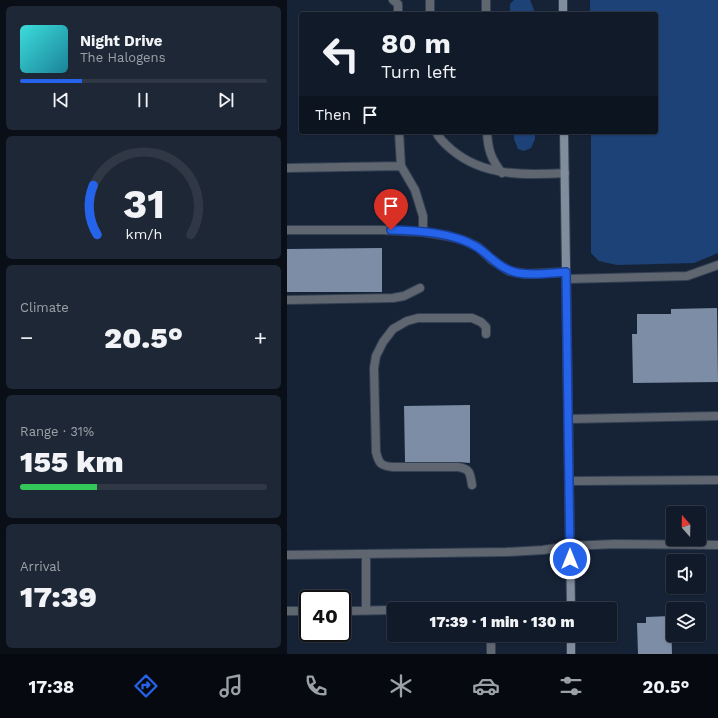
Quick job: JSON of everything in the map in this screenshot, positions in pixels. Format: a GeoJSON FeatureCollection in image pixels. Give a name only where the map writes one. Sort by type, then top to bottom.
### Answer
{"type":"FeatureCollection","features":[{"type":"Feature","properties":{"kind":"street"},"geometry":{"type":"LineString","coordinates":[[393,0],[398,4],[398,12]]}},
{"type":"Feature","properties":{"kind":"street"},"geometry":{"type":"LineString","coordinates":[[430,0],[430,12]]}},
{"type":"Feature","properties":{"kind":"street"},"geometry":{"type":"LineString","coordinates":[[486,0],[486,12]]}},
{"type":"Feature","properties":{"kind":"street"},"geometry":{"type":"LineString","coordinates":[[563,0],[563,12]]}},
{"type":"Feature","properties":{"kind":"street"},"geometry":{"type":"LineString","coordinates":[[399,134],[401,166],[415,190],[423,216],[423,232]]}},
{"type":"Feature","properties":{"kind":"street"},"geometry":{"type":"LineString","coordinates":[[437,134],[441,140],[459,156],[481,167],[501,173],[513,174],[565,173]]}},
{"type":"Feature","properties":{"kind":"street"},"geometry":{"type":"LineString","coordinates":[[487,134],[490,155],[501,173]]}},
{"type":"Feature","properties":{"kind":"street"},"geometry":{"type":"LineString","coordinates":[[565,134],[571,602]]}},
{"type":"Feature","properties":{"kind":"street"},"geometry":{"type":"LineString","coordinates":[[287,168],[401,166]]}},
{"type":"Feature","properties":{"kind":"street"},"geometry":{"type":"LineString","coordinates":[[287,230],[382,230],[423,232],[447,236],[463,240],[478,248],[492,260],[509,271],[526,274],[566,276],[687,276],[718,265]]}},
{"type":"Feature","properties":{"kind":"street"},"geometry":{"type":"LineString","coordinates":[[287,300],[393,298],[404,296],[420,288]]}},
{"type":"Feature","properties":{"kind":"street"},"geometry":{"type":"LineString","coordinates":[[472,485],[470,474],[465,468],[393,467],[384,466],[378,461],[376,452],[374,368],[376,356],[383,342],[393,329],[407,321],[418,318],[472,318],[481,322],[486,327],[486,334]]}},
{"type":"Feature","properties":{"kind":"street"},"geometry":{"type":"LineString","coordinates":[[568,419],[718,416]]}},
{"type":"Feature","properties":{"kind":"street"},"geometry":{"type":"LineString","coordinates":[[569,481],[718,480]]}},
{"type":"Feature","properties":{"kind":"street"},"geometry":{"type":"LineString","coordinates":[[287,555],[506,552],[543,550],[570,546],[615,544],[718,544]]}},
{"type":"Feature","properties":{"kind":"street"},"geometry":{"type":"LineString","coordinates":[[366,554],[366,611]]}},
{"type":"Feature","properties":{"kind":"street"},"geometry":{"type":"LineString","coordinates":[[351,611],[387,610]]}},
{"type":"Feature","properties":{"kind":"street"},"geometry":{"type":"LineString","coordinates":[[287,611],[299,611]]}},
{"type":"Feature","properties":{"kind":"street"},"geometry":{"type":"LineString","coordinates":[[491,642],[491,654]]}},
{"type":"Feature","properties":{"kind":"street"},"geometry":{"type":"LineString","coordinates":[[571,642],[571,654]]}},
{"type":"Feature","properties":{"kind":"shaded area"},"geometry":{"type":"Polygon","coordinates":[[[514,0],[530,0],[534,12],[510,12],[510,4],[514,0]]]}},
{"type":"Feature","properties":{"kind":"shaded area"},"geometry":{"type":"Polygon","coordinates":[[[590,0],[718,0],[718,253],[694,263],[617,265],[599,261],[591,253],[591,134],[658,134],[658,12],[590,12],[590,0]]]}},
{"type":"Feature","properties":{"kind":"shaded area"},"geometry":{"type":"Polygon","coordinates":[[[514,134],[535,134],[535,139],[531,148],[524,151],[518,149],[514,139],[514,134]]]}},
{"type":"Feature","properties":{"kind":"building"},"geometry":{"type":"Polygon","coordinates":[[[382,248],[382,292],[287,292],[287,249],[382,248]]]}},
{"type":"Feature","properties":{"kind":"building"},"geometry":{"type":"Polygon","coordinates":[[[717,308],[718,382],[633,383],[632,334],[637,334],[637,314],[671,314],[671,309],[717,308]]]}},
{"type":"Feature","properties":{"kind":"building"},"geometry":{"type":"Polygon","coordinates":[[[470,405],[470,463],[405,462],[404,406],[470,405]]]}},
{"type":"Feature","properties":{"kind":"building"},"geometry":{"type":"Polygon","coordinates":[[[666,616],[666,642],[672,642],[672,654],[638,654],[637,623],[646,623],[646,617],[666,616]]]}},
{"type":"Feature","properties":{"kind":"route"},"geometry":{"type":"LineString","coordinates":[[391,230],[423,232],[463,240],[478,248],[492,260],[509,271],[526,274],[566,272],[570,559]]}}]}
